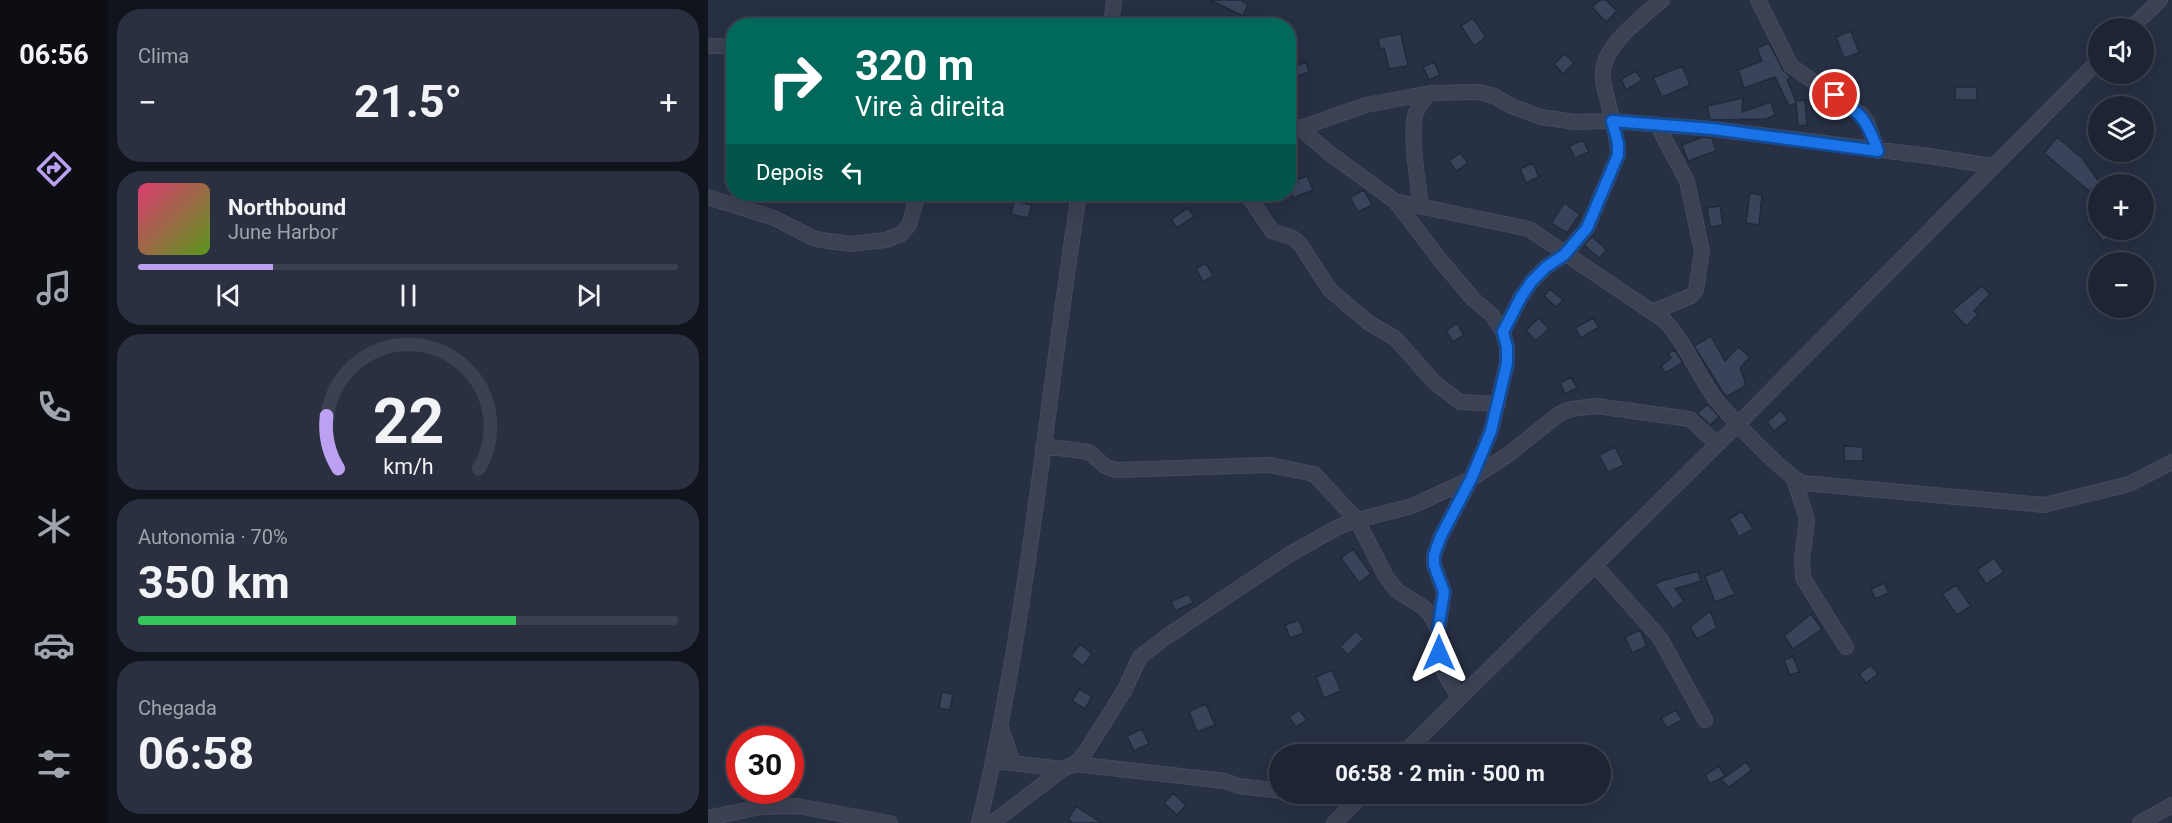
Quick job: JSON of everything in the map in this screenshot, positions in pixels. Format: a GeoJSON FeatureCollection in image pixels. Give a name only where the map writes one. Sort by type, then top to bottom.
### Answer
{"type":"FeatureCollection","features":[{"type":"Feature","properties":{"kind":"street"},"geometry":{"type":"LineString","coordinates":[[1112,18],[1114,0]]}},
{"type":"Feature","properties":{"kind":"street"},"geometry":{"type":"LineString","coordinates":[[1503,332],[1532,281],[1546,267],[1564,255],[1587,228],[1618,155],[1618,143],[1603,76],[1604,64],[1619,40],[1639,18],[1662,0]]}},
{"type":"Feature","properties":{"kind":"street"},"geometry":{"type":"LineString","coordinates":[[1758,0],[1791,66],[1861,114],[1867,122],[1878,151]]}},
{"type":"Feature","properties":{"kind":"street"},"geometry":{"type":"LineString","coordinates":[[2141,18],[2160,0]]}},
{"type":"Feature","properties":{"kind":"street"},"geometry":{"type":"LineString","coordinates":[[708,46],[726,46]]}},
{"type":"Feature","properties":{"kind":"street"},"geometry":{"type":"LineString","coordinates":[[1412,744],[1718,444],[2088,71]]}},
{"type":"Feature","properties":{"kind":"street"},"geometry":{"type":"LineString","coordinates":[[1296,126],[1366,105],[1430,93],[1479,92],[1494,96],[1511,106],[1541,117],[1575,122],[1612,121],[1713,129],[1992,166]]}},
{"type":"Feature","properties":{"kind":"street"},"geometry":{"type":"LineString","coordinates":[[1421,205],[1414,130],[1418,109],[1430,93]]}},
{"type":"Feature","properties":{"kind":"street"},"geometry":{"type":"LineString","coordinates":[[1652,312],[1691,296],[1696,290],[1702,251],[1687,181],[1657,125]]}},
{"type":"Feature","properties":{"kind":"street"},"geometry":{"type":"LineString","coordinates":[[1296,128],[1395,201],[1473,300],[1491,315],[1503,332],[1507,347],[1507,363],[1491,431],[1471,479],[1441,536],[1434,555],[1434,565],[1444,592],[1438,630],[1442,668],[1459,698]]}},
{"type":"Feature","properties":{"kind":"street"},"geometry":{"type":"LineString","coordinates":[[708,197],[774,218],[815,239],[850,244],[886,240],[901,234],[909,225],[916,201]]}},
{"type":"Feature","properties":{"kind":"street"},"geometry":{"type":"LineString","coordinates":[[979,823],[994,761],[1000,724],[1078,201]]}},
{"type":"Feature","properties":{"kind":"street"},"geometry":{"type":"LineString","coordinates":[[1252,201],[1272,231],[1300,244],[1330,290],[1369,323],[1395,338],[1434,382],[1460,402],[1498,404]]}},
{"type":"Feature","properties":{"kind":"street"},"geometry":{"type":"LineString","coordinates":[[1395,201],[1529,230],[1543,237],[1564,255],[1664,320],[1678,335],[1715,398],[1794,479],[1807,519],[1802,560],[1803,578],[1846,647]]}},
{"type":"Feature","properties":{"kind":"street"},"geometry":{"type":"LineString","coordinates":[[992,823],[1085,753],[1124,691],[1140,657],[1290,554],[1357,520],[1412,506],[1471,479],[1509,454],[1559,414],[1571,409],[1596,406],[1690,418],[1718,444]]}},
{"type":"Feature","properties":{"kind":"street"},"geometry":{"type":"LineString","coordinates":[[1043,446],[1089,452],[1105,466],[1116,470],[1270,465],[1287,466],[1314,474],[1357,520],[1385,575],[1403,596],[1423,607],[1430,614],[1438,630]]}},
{"type":"Feature","properties":{"kind":"street"},"geometry":{"type":"LineString","coordinates":[[1794,479],[1812,485],[2044,505],[2129,484],[2172,462]]}},
{"type":"Feature","properties":{"kind":"street"},"geometry":{"type":"LineString","coordinates":[[1595,565],[1660,638],[1705,720]]}},
{"type":"Feature","properties":{"kind":"street"},"geometry":{"type":"LineString","coordinates":[[1000,724],[1013,763]]}},
{"type":"Feature","properties":{"kind":"street"},"geometry":{"type":"LineString","coordinates":[[994,761],[1225,781],[1239,786],[1269,790]]}},
{"type":"Feature","properties":{"kind":"street"},"geometry":{"type":"LineString","coordinates":[[1334,823],[1353,804]]}},
{"type":"Feature","properties":{"kind":"street"},"geometry":{"type":"LineString","coordinates":[[708,818],[776,805],[821,809],[841,819],[890,823]]}},
{"type":"Feature","properties":{"kind":"street"},"geometry":{"type":"LineString","coordinates":[[2140,823],[2172,805]]}},
{"type":"Feature","properties":{"kind":"building"},"geometry":{"type":"Polygon","coordinates":[[[1210,0],[1240,0],[1248,4],[1243,16],[1210,0]]]}},
{"type":"Feature","properties":{"kind":"building"},"geometry":{"type":"Polygon","coordinates":[[[1600,0],[1606,0],[1617,11],[1606,22],[1592,7],[1600,0]]]}},
{"type":"Feature","properties":{"kind":"building"},"geometry":{"type":"Polygon","coordinates":[[[1473,18],[1486,37],[1474,46],[1461,26],[1473,18]]]}},
{"type":"Feature","properties":{"kind":"building"},"geometry":{"type":"Polygon","coordinates":[[[1851,31],[1859,53],[1844,58],[1836,37],[1851,31]]]}},
{"type":"Feature","properties":{"kind":"building"},"geometry":{"type":"Polygon","coordinates":[[[1401,34],[1408,66],[1389,69],[1384,48],[1380,49],[1378,38],[1401,34]]]}},
{"type":"Feature","properties":{"kind":"building"},"geometry":{"type":"Polygon","coordinates":[[[1769,43],[1783,70],[1791,77],[1787,80],[1796,101],[1805,100],[1807,125],[1798,126],[1796,103],[1789,106],[1775,77],[1744,88],[1738,70],[1762,61],[1757,48],[1769,43]]]}},
{"type":"Feature","properties":{"kind":"building"},"geometry":{"type":"Polygon","coordinates":[[[1565,54],[1574,63],[1563,74],[1554,64],[1565,54]]]}},
{"type":"Feature","properties":{"kind":"building"},"geometry":{"type":"Polygon","coordinates":[[[1306,62],[1309,72],[1296,76],[1296,66],[1306,62]]]}},
{"type":"Feature","properties":{"kind":"building"},"geometry":{"type":"Polygon","coordinates":[[[1434,62],[1440,75],[1429,80],[1423,67],[1434,62]]]}},
{"type":"Feature","properties":{"kind":"building"},"geometry":{"type":"Polygon","coordinates":[[[1682,66],[1690,85],[1662,97],[1653,78],[1682,66]]]}},
{"type":"Feature","properties":{"kind":"building"},"geometry":{"type":"Polygon","coordinates":[[[1636,71],[1642,80],[1626,90],[1621,79],[1636,71]]]}},
{"type":"Feature","properties":{"kind":"building"},"geometry":{"type":"Polygon","coordinates":[[[1955,87],[1977,87],[1977,100],[1955,100],[1955,87]]]}},
{"type":"Feature","properties":{"kind":"building"},"geometry":{"type":"Polygon","coordinates":[[[1743,98],[1742,112],[1771,102],[1775,115],[1766,119],[1710,120],[1707,106],[1743,98]]]}},
{"type":"Feature","properties":{"kind":"building"},"geometry":{"type":"Polygon","coordinates":[[[1703,137],[1712,138],[1716,151],[1688,161],[1682,145],[1703,137]]]}},
{"type":"Feature","properties":{"kind":"building"},"geometry":{"type":"Polygon","coordinates":[[[2057,137],[2082,158],[2094,174],[2088,174],[2088,190],[2044,153],[2057,137]]]}},
{"type":"Feature","properties":{"kind":"building"},"geometry":{"type":"Polygon","coordinates":[[[1583,140],[1589,152],[1575,158],[1569,146],[1583,140]]]}},
{"type":"Feature","properties":{"kind":"building"},"geometry":{"type":"Polygon","coordinates":[[[1460,153],[1468,163],[1456,171],[1449,161],[1460,153]]]}},
{"type":"Feature","properties":{"kind":"building"},"geometry":{"type":"Polygon","coordinates":[[[1533,163],[1539,177],[1526,183],[1520,169],[1533,163]]]}},
{"type":"Feature","properties":{"kind":"building"},"geometry":{"type":"Polygon","coordinates":[[[1307,176],[1313,190],[1296,197],[1296,180],[1307,176]]]}},
{"type":"Feature","properties":{"kind":"building"},"geometry":{"type":"Polygon","coordinates":[[[1364,190],[1372,205],[1358,212],[1350,197],[1364,190]]]}},
{"type":"Feature","properties":{"kind":"building"},"geometry":{"type":"Polygon","coordinates":[[[1750,193],[1762,195],[1759,225],[1746,223],[1750,193]]]}},
{"type":"Feature","properties":{"kind":"building"},"geometry":{"type":"Polygon","coordinates":[[[1014,201],[1032,205],[1028,218],[1011,214],[1014,201]]]}},
{"type":"Feature","properties":{"kind":"building"},"geometry":{"type":"Polygon","coordinates":[[[1564,203],[1580,214],[1567,233],[1551,223],[1564,203]]]}},
{"type":"Feature","properties":{"kind":"building"},"geometry":{"type":"Polygon","coordinates":[[[1720,206],[1723,225],[1710,227],[1707,208],[1720,206]]]}},
{"type":"Feature","properties":{"kind":"building"},"geometry":{"type":"Polygon","coordinates":[[[1188,208],[1194,216],[1177,228],[1171,219],[1188,208]]]}},
{"type":"Feature","properties":{"kind":"building"},"geometry":{"type":"Polygon","coordinates":[[[1592,236],[1607,250],[1599,258],[1584,245],[1592,236]]]}},
{"type":"Feature","properties":{"kind":"building"},"geometry":{"type":"Polygon","coordinates":[[[1206,263],[1213,276],[1203,282],[1196,269],[1206,263]]]}},
{"type":"Feature","properties":{"kind":"building"},"geometry":{"type":"Polygon","coordinates":[[[1982,286],[1990,294],[1974,311],[1978,315],[1966,326],[1952,311],[1982,286]]]}},
{"type":"Feature","properties":{"kind":"building"},"geometry":{"type":"Polygon","coordinates":[[[1550,289],[1563,300],[1556,307],[1544,296],[1550,289]]]}},
{"type":"Feature","properties":{"kind":"building"},"geometry":{"type":"Polygon","coordinates":[[[1539,318],[1549,329],[1535,341],[1526,330],[1539,318]]]}},
{"type":"Feature","properties":{"kind":"building"},"geometry":{"type":"Polygon","coordinates":[[[1593,318],[1599,327],[1581,338],[1575,328],[1593,318]]]}},
{"type":"Feature","properties":{"kind":"building"},"geometry":{"type":"Polygon","coordinates":[[[1457,323],[1464,335],[1453,342],[1446,331],[1457,323]]]}},
{"type":"Feature","properties":{"kind":"building"},"geometry":{"type":"Polygon","coordinates":[[[1711,336],[1725,361],[1738,347],[1750,357],[1740,368],[1745,381],[1744,387],[1726,397],[1694,346],[1711,336]]]}},
{"type":"Feature","properties":{"kind":"building"},"geometry":{"type":"Polygon","coordinates":[[[1675,350],[1683,363],[1665,373],[1661,366],[1671,358],[1668,353],[1675,350]]]}},
{"type":"Feature","properties":{"kind":"building"},"geometry":{"type":"Polygon","coordinates":[[[1571,377],[1577,388],[1565,394],[1560,383],[1571,377]]]}},
{"type":"Feature","properties":{"kind":"building"},"geometry":{"type":"Polygon","coordinates":[[[1708,404],[1719,417],[1710,425],[1697,413],[1708,404]]]}},
{"type":"Feature","properties":{"kind":"building"},"geometry":{"type":"Polygon","coordinates":[[[1781,410],[1788,420],[1774,431],[1767,422],[1781,410]]]}},
{"type":"Feature","properties":{"kind":"building"},"geometry":{"type":"Polygon","coordinates":[[[1844,446],[1863,447],[1863,461],[1844,461],[1844,446]]]}},
{"type":"Feature","properties":{"kind":"building"},"geometry":{"type":"Polygon","coordinates":[[[1615,447],[1624,465],[1608,472],[1599,455],[1615,447]]]}},
{"type":"Feature","properties":{"kind":"building"},"geometry":{"type":"Polygon","coordinates":[[[1742,511],[1753,529],[1739,537],[1729,519],[1742,511]]]}},
{"type":"Feature","properties":{"kind":"building"},"geometry":{"type":"Polygon","coordinates":[[[1353,549],[1371,574],[1359,583],[1341,558],[1353,549]]]}},
{"type":"Feature","properties":{"kind":"building"},"geometry":{"type":"Polygon","coordinates":[[[1994,558],[2004,572],[1986,584],[1977,570],[1994,558]]]}},
{"type":"Feature","properties":{"kind":"building"},"geometry":{"type":"Polygon","coordinates":[[[1723,569],[1735,594],[1715,602],[1705,576],[1723,569]]]}},
{"type":"Feature","properties":{"kind":"building"},"geometry":{"type":"Polygon","coordinates":[[[1698,571],[1701,581],[1675,589],[1684,601],[1673,609],[1655,585],[1661,581],[1698,571]]]}},
{"type":"Feature","properties":{"kind":"building"},"geometry":{"type":"Polygon","coordinates":[[[1884,583],[1889,593],[1875,599],[1871,589],[1884,583]]]}},
{"type":"Feature","properties":{"kind":"building"},"geometry":{"type":"Polygon","coordinates":[[[1956,585],[1971,606],[1957,615],[1942,594],[1956,585]]]}},
{"type":"Feature","properties":{"kind":"building"},"geometry":{"type":"Polygon","coordinates":[[[1189,594],[1193,603],[1175,611],[1171,601],[1189,594]]]}},
{"type":"Feature","properties":{"kind":"building"},"geometry":{"type":"Polygon","coordinates":[[[1710,611],[1717,628],[1697,639],[1690,627],[1710,611]]]}},
{"type":"Feature","properties":{"kind":"building"},"geometry":{"type":"Polygon","coordinates":[[[1811,614],[1822,629],[1793,649],[1784,636],[1811,614]]]}},
{"type":"Feature","properties":{"kind":"building"},"geometry":{"type":"Polygon","coordinates":[[[1299,620],[1304,633],[1290,638],[1285,625],[1299,620]]]}},
{"type":"Feature","properties":{"kind":"building"},"geometry":{"type":"Polygon","coordinates":[[[1640,630],[1647,646],[1632,653],[1625,637],[1640,630]]]}},
{"type":"Feature","properties":{"kind":"building"},"geometry":{"type":"Polygon","coordinates":[[[1356,631],[1364,639],[1348,655],[1340,647],[1356,631]]]}},
{"type":"Feature","properties":{"kind":"building"},"geometry":{"type":"Polygon","coordinates":[[[1080,644],[1092,654],[1083,666],[1071,656],[1080,644]]]}},
{"type":"Feature","properties":{"kind":"building"},"geometry":{"type":"Polygon","coordinates":[[[1793,656],[1799,672],[1790,675],[1784,660],[1793,656]]]}},
{"type":"Feature","properties":{"kind":"building"},"geometry":{"type":"Polygon","coordinates":[[[1871,665],[1878,674],[1866,683],[1859,674],[1871,665]]]}},
{"type":"Feature","properties":{"kind":"building"},"geometry":{"type":"Polygon","coordinates":[[[1332,670],[1341,691],[1324,698],[1316,677],[1332,670]]]}},
{"type":"Feature","properties":{"kind":"building"},"geometry":{"type":"Polygon","coordinates":[[[1079,689],[1092,696],[1085,709],[1072,701],[1079,689]]]}},
{"type":"Feature","properties":{"kind":"building"},"geometry":{"type":"Polygon","coordinates":[[[942,692],[953,694],[950,710],[939,708],[942,692]]]}},
{"type":"Feature","properties":{"kind":"building"},"geometry":{"type":"Polygon","coordinates":[[[1206,704],[1215,725],[1197,732],[1189,711],[1206,704]]]}},
{"type":"Feature","properties":{"kind":"building"},"geometry":{"type":"Polygon","coordinates":[[[1299,710],[1307,720],[1296,727],[1289,717],[1299,710]]]}},
{"type":"Feature","properties":{"kind":"building"},"geometry":{"type":"Polygon","coordinates":[[[1676,710],[1682,720],[1667,728],[1661,718],[1676,710]]]}},
{"type":"Feature","properties":{"kind":"building"},"geometry":{"type":"Polygon","coordinates":[[[1142,729],[1149,744],[1134,751],[1127,736],[1142,729]]]}},
{"type":"Feature","properties":{"kind":"building"},"geometry":{"type":"Polygon","coordinates":[[[1746,762],[1752,770],[1729,787],[1721,780],[1746,762]]]}},
{"type":"Feature","properties":{"kind":"building"},"geometry":{"type":"Polygon","coordinates":[[[1719,766],[1725,776],[1710,784],[1705,775],[1719,766]]]}},
{"type":"Feature","properties":{"kind":"building"},"geometry":{"type":"Polygon","coordinates":[[[1173,793],[1186,805],[1177,815],[1164,803],[1173,793]]]}},
{"type":"Feature","properties":{"kind":"building"},"geometry":{"type":"Polygon","coordinates":[[[1076,806],[1102,823],[1073,823],[1068,819],[1076,806]]]}},
{"type":"Feature","properties":{"kind":"route"},"geometry":{"type":"LineString","coordinates":[[1439,653],[1438,630],[1444,592],[1434,565],[1434,555],[1441,536],[1471,479],[1491,431],[1507,363],[1507,347],[1503,332],[1532,281],[1546,267],[1564,255],[1587,228],[1618,155],[1618,143],[1612,121],[1713,129],[1878,151],[1867,122],[1861,114],[1835,95]]}}]}
